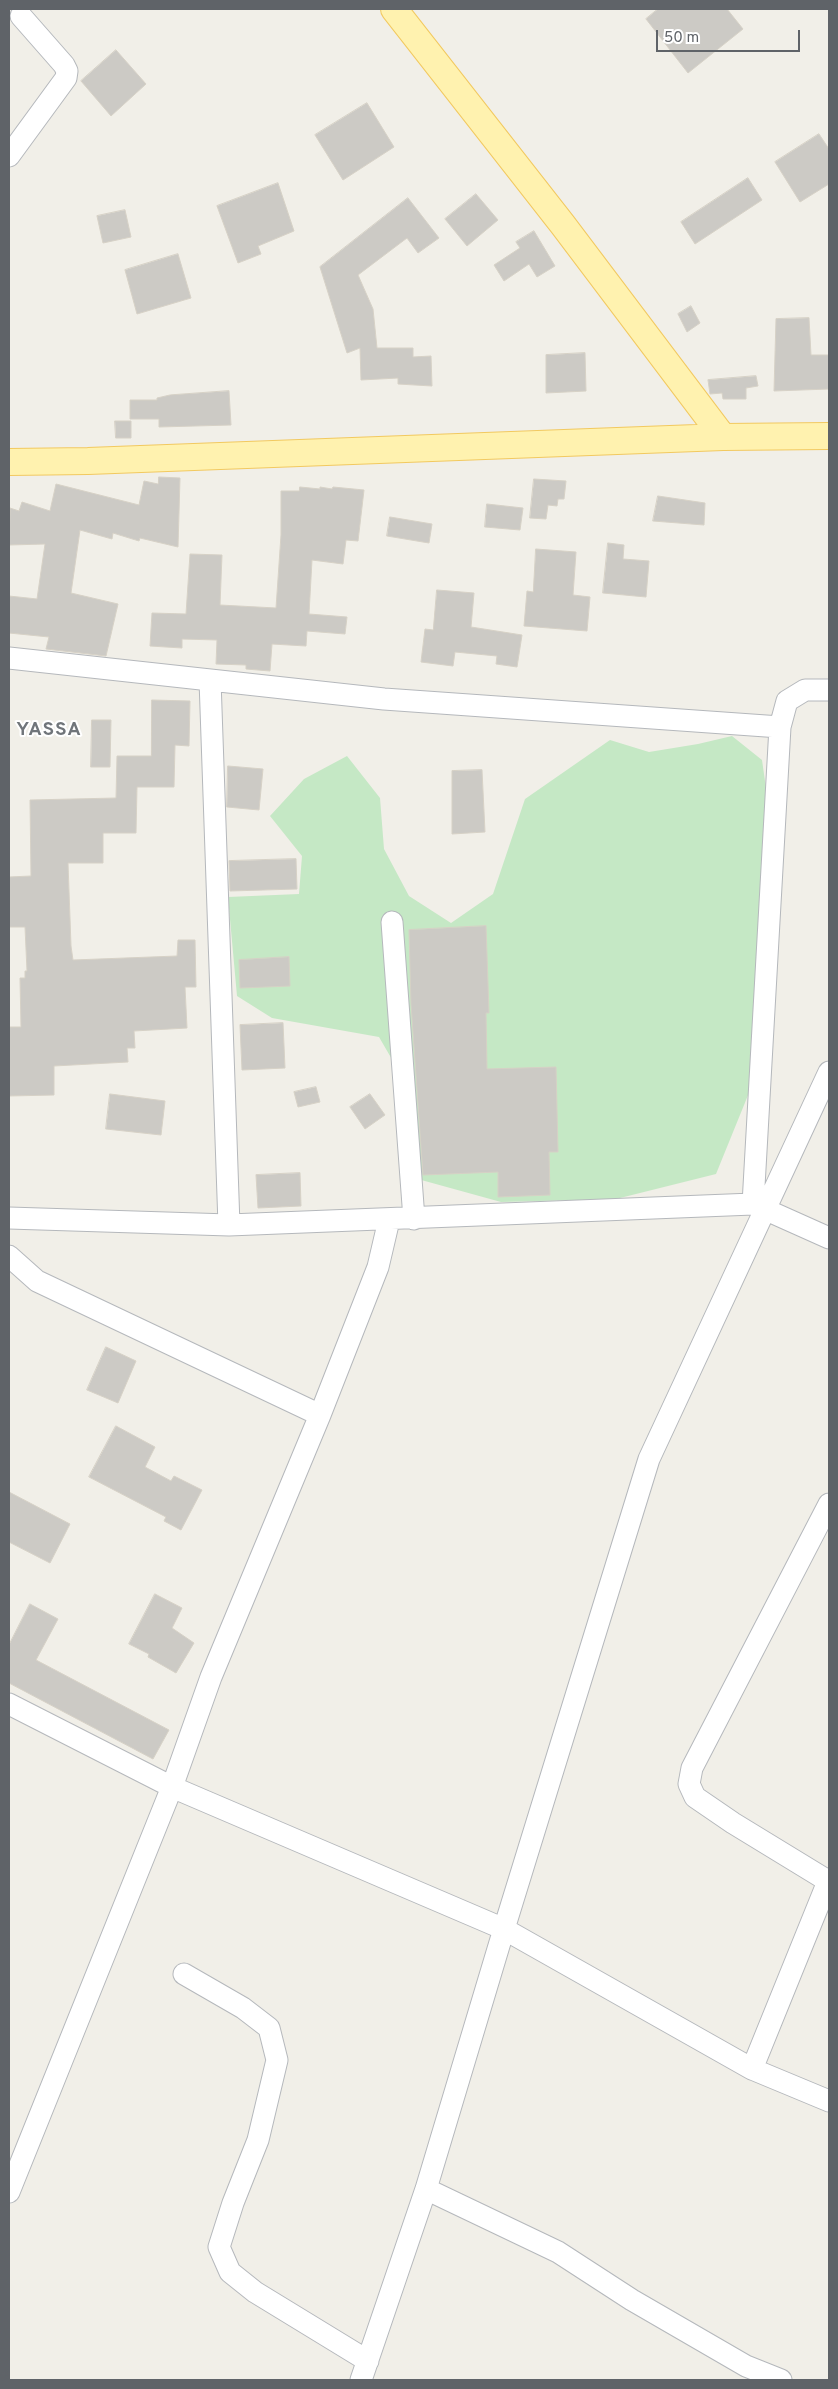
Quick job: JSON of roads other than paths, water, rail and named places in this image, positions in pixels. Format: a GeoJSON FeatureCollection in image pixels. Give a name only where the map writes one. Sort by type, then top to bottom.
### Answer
{"type":"FeatureCollection","features":[{"type":"Feature","properties":{"kind":"main road"},"geometry":{"type":"LineString","coordinates":[[394,9],[563,225],[723,437]]}},
{"type":"Feature","properties":{"kind":"main road"},"geometry":{"type":"LineString","coordinates":[[9,462],[723,437],[829,436]]}},
{"type":"Feature","properties":{"kind":"street"},"geometry":{"type":"LineString","coordinates":[[9,156],[66,78],[67,71],[64,65],[20,16]]}},
{"type":"Feature","properties":{"kind":"street"},"geometry":{"type":"LineString","coordinates":[[9,658],[384,699],[780,727]]}},
{"type":"Feature","properties":{"kind":"street"},"geometry":{"type":"LineString","coordinates":[[210,680],[230,1225]]}},
{"type":"Feature","properties":{"kind":"street"},"geometry":{"type":"LineString","coordinates":[[760,1206],[780,727],[787,702],[805,690],[829,690]]}},
{"type":"Feature","properties":{"kind":"street"},"geometry":{"type":"LineString","coordinates":[[392,922],[414,1219]]}},
{"type":"Feature","properties":{"kind":"street"},"geometry":{"type":"LineString","coordinates":[[184,1974],[243,2008],[269,2028],[277,2060],[258,2140],[233,2203],[219,2247],[230,2272],[365,2371],[426,2189],[504,1929],[650,1459],[760,1206],[829,1072]]}},
{"type":"Feature","properties":{"kind":"street"},"geometry":{"type":"LineString","coordinates":[[9,1218],[230,1225],[414,1219],[486,1214],[760,1206],[829,1238]]}},
{"type":"Feature","properties":{"kind":"street"},"geometry":{"type":"LineString","coordinates":[[9,2192],[172,1787],[211,1677],[320,1415],[378,1267],[389,1220]]}},
{"type":"Feature","properties":{"kind":"street"},"geometry":{"type":"LineString","coordinates":[[9,1256],[37,1281],[320,1415]]}},
{"type":"Feature","properties":{"kind":"street"},"geometry":{"type":"LineString","coordinates":[[752,2069],[829,1880],[732,1824],[695,1797],[690,1784],[692,1768],[829,1504]]}},
{"type":"Feature","properties":{"kind":"street"},"geometry":{"type":"LineString","coordinates":[[9,1704],[172,1787],[504,1929],[752,2069],[829,2101]]}},
{"type":"Feature","properties":{"kind":"street"},"geometry":{"type":"LineString","coordinates":[[426,2189],[558,2252],[632,2300],[746,2366],[781,2380]]}},
{"type":"Feature","properties":{"kind":"district","name":"YASSA"},"geometry":{"type":"Point","coordinates":[49,731]}}]}
